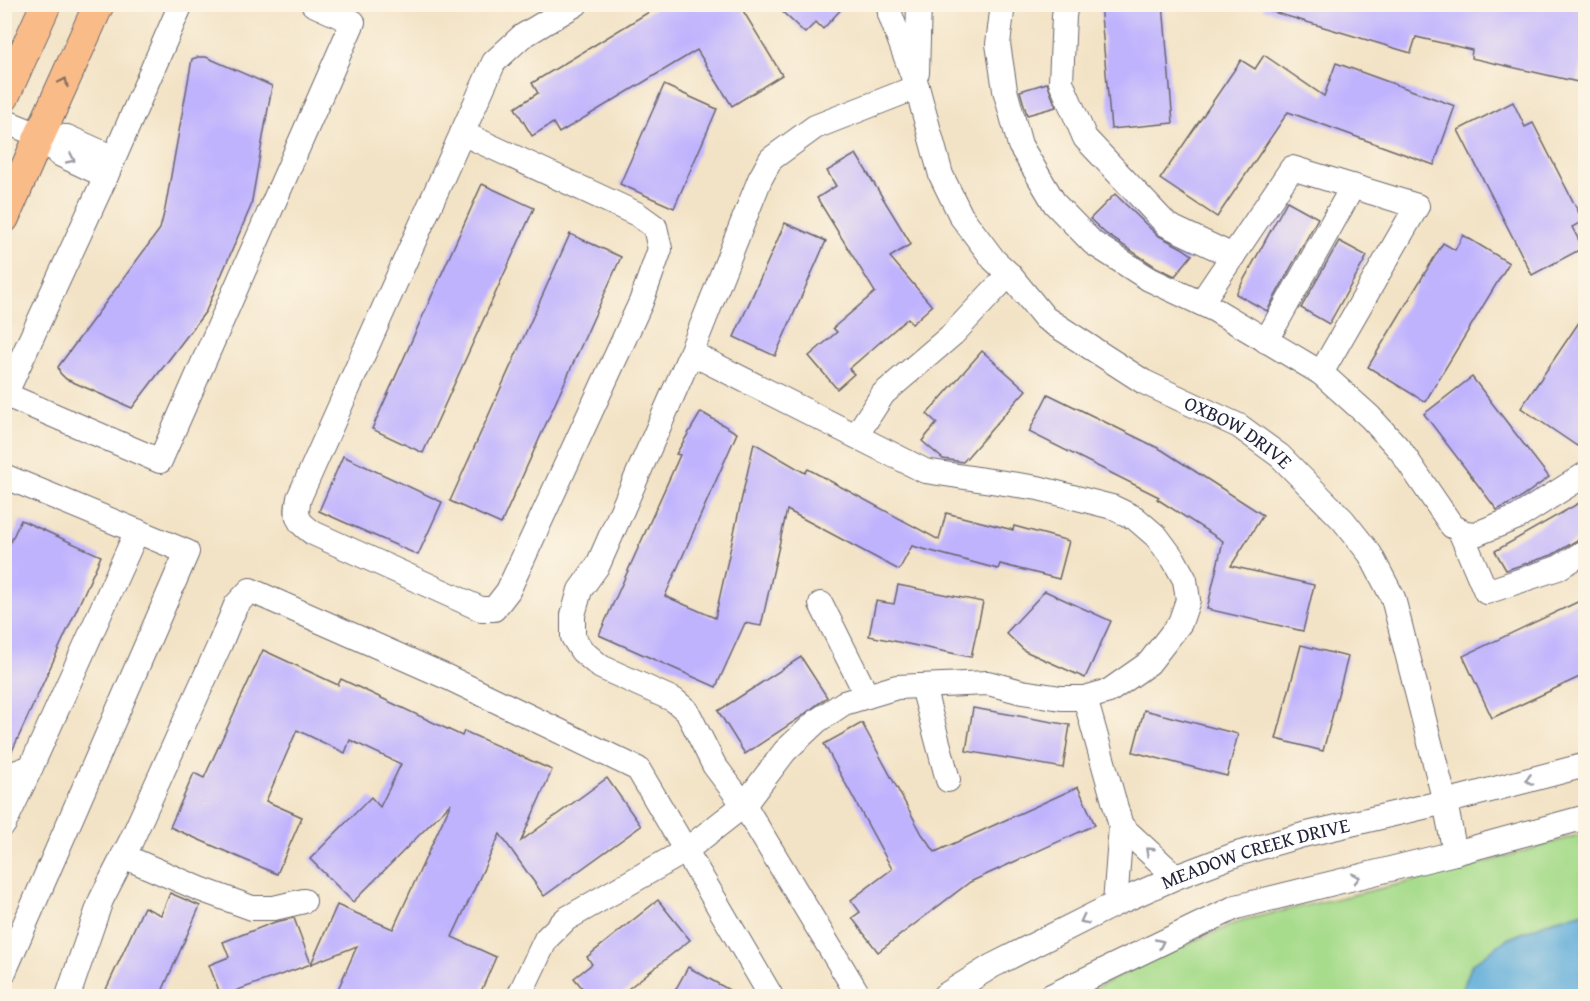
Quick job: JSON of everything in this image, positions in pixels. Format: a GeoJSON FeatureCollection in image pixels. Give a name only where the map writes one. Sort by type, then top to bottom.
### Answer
{"type":"FeatureCollection","features":[{"type":"Feature","properties":{"kind":"main road"},"geometry":{"type":"LineString","coordinates":[[4,97],[46,4]]}},
{"type":"Feature","properties":{"kind":"main road"},"geometry":{"type":"LineString","coordinates":[[4,218],[99,4]]}},
{"type":"Feature","properties":{"kind":"street"},"geometry":{"type":"LineString","coordinates":[[181,4],[110,167],[5,394],[160,461],[353,22],[313,4]]}},
{"type":"Feature","properties":{"kind":"street"},"geometry":{"type":"LineString","coordinates":[[462,132],[637,214],[655,227],[660,249],[641,302],[508,591],[494,609],[481,609],[313,533],[301,524],[296,513],[299,498],[462,132],[494,62],[521,37],[576,4]]}},
{"type":"Feature","properties":{"kind":"street","name":"OXBOW DRIVE"},"geometry":{"type":"LineString","coordinates":[[889,4],[890,14],[917,87],[941,175],[961,216],[994,260],[1009,274],[1046,318],[1144,382],[1239,426],[1280,456],[1343,520],[1370,554],[1393,598],[1445,801],[1455,853]]}},
{"type":"Feature","properties":{"kind":"street","name":"OXBOW DRIVE"},"geometry":{"type":"LineString","coordinates":[[917,87],[919,4]]}},
{"type":"Feature","properties":{"kind":"street"},"geometry":{"type":"LineString","coordinates":[[1003,4],[998,44],[1005,90],[1020,145],[1055,204],[1093,243],[1149,279],[1201,303],[1321,373],[1370,417],[1401,451],[1452,526],[1460,531],[1476,534],[1518,517],[1586,474]]}},
{"type":"Feature","properties":{"kind":"street"},"geometry":{"type":"LineString","coordinates":[[1066,4],[1061,82],[1085,138],[1167,225],[1233,256]]}},
{"type":"Feature","properties":{"kind":"street"},"geometry":{"type":"LineString","coordinates":[[859,996],[744,805],[714,765],[687,711],[674,700],[601,667],[582,651],[573,637],[573,615],[580,590],[598,565],[691,353],[760,179],[771,159],[815,127],[917,87]]}},
{"type":"Feature","properties":{"kind":"street"},"geometry":{"type":"LineString","coordinates":[[4,121],[40,135],[59,153],[110,167]]}},
{"type":"Feature","properties":{"kind":"street"},"geometry":{"type":"LineString","coordinates":[[1201,303],[1292,168],[1417,206],[1321,373]]}},
{"type":"Feature","properties":{"kind":"street"},"geometry":{"type":"LineString","coordinates":[[1266,341],[1353,186]]}},
{"type":"Feature","properties":{"kind":"street"},"geometry":{"type":"LineString","coordinates":[[856,436],[884,394],[953,334],[1009,274]]}},
{"type":"Feature","properties":{"kind":"street"},"geometry":{"type":"LineString","coordinates":[[519,996],[546,939],[566,919],[685,851],[744,805],[785,751],[817,721],[844,703],[897,687],[988,683],[1022,692],[1061,698],[1085,698],[1109,691],[1149,663],[1180,623],[1188,600],[1185,580],[1157,537],[1135,518],[1112,507],[1038,488],[925,471],[691,353]]}},
{"type":"Feature","properties":{"kind":"street"},"geometry":{"type":"LineString","coordinates":[[4,476],[187,552],[4,972]]}},
{"type":"Feature","properties":{"kind":"street"},"geometry":{"type":"LineString","coordinates":[[4,824],[137,531]]}},
{"type":"Feature","properties":{"kind":"street"},"geometry":{"type":"LineString","coordinates":[[1460,531],[1486,592],[1558,568],[1586,551]]}},
{"type":"Feature","properties":{"kind":"street"},"geometry":{"type":"LineString","coordinates":[[68,996],[101,900],[236,605],[250,590],[438,673],[639,769],[771,996]]}},
{"type":"Feature","properties":{"kind":"street"},"geometry":{"type":"LineString","coordinates":[[821,604],[867,696]]}},
{"type":"Feature","properties":{"kind":"street"},"geometry":{"type":"LineString","coordinates":[[923,687],[948,780]]}},
{"type":"Feature","properties":{"kind":"street"},"geometry":{"type":"LineString","coordinates":[[1085,698],[1121,826],[1115,904]]}},
{"type":"Feature","properties":{"kind":"street","name":"MEADOW CREEK DRIVE"},"geometry":{"type":"LineString","coordinates":[[944,996],[992,966],[1115,904],[1176,877],[1237,854],[1303,835],[1586,765]]}},
{"type":"Feature","properties":{"kind":"street"},"geometry":{"type":"LineString","coordinates":[[4,777],[31,767]]}},
{"type":"Feature","properties":{"kind":"street"},"geometry":{"type":"LineString","coordinates":[[1051,996],[1236,908],[1455,853],[1586,817]]}},
{"type":"Feature","properties":{"kind":"street"},"geometry":{"type":"LineString","coordinates":[[1121,826],[1176,877]]}},
{"type":"Feature","properties":{"kind":"street"},"geometry":{"type":"LineString","coordinates":[[123,856],[227,900],[252,908],[274,908],[304,901]]}},
{"type":"Feature","properties":{"kind":"green space"},"geometry":{"type":"Polygon","coordinates":[[[1585,833],[1585,996],[1081,996],[1147,962],[1243,920],[1457,871],[1585,833]]]}},
{"type":"Feature","properties":{"kind":"water"},"geometry":{"type":"Polygon","coordinates":[[[1585,912],[1585,996],[1460,996],[1472,964],[1507,939],[1553,920],[1585,912]]]}},
{"type":"Feature","properties":{"kind":"building"},"geometry":{"type":"Polygon","coordinates":[[[662,4],[739,4],[782,75],[732,106],[697,50],[559,133],[553,123],[532,136],[515,108],[538,93],[532,83],[662,4]]]}},
{"type":"Feature","properties":{"kind":"building"},"geometry":{"type":"Polygon","coordinates":[[[774,4],[846,4],[823,29],[816,22],[805,33],[774,4]]]}},
{"type":"Feature","properties":{"kind":"building"},"geometry":{"type":"Polygon","coordinates":[[[1100,4],[1163,4],[1173,123],[1111,129],[1100,4]]]}},
{"type":"Feature","properties":{"kind":"building"},"geometry":{"type":"Polygon","coordinates":[[[1264,4],[1560,4],[1586,10],[1586,64],[1582,63],[1578,82],[1471,58],[1472,50],[1416,37],[1411,53],[1263,9],[1264,4]]]}},
{"type":"Feature","properties":{"kind":"building"},"geometry":{"type":"Polygon","coordinates":[[[1264,55],[1324,96],[1336,63],[1455,106],[1434,165],[1288,112],[1217,217],[1160,179],[1241,60],[1255,69],[1264,55]]]}},
{"type":"Feature","properties":{"kind":"building"},"geometry":{"type":"Polygon","coordinates":[[[206,57],[272,86],[251,206],[206,311],[132,408],[66,379],[58,367],[160,229],[192,59],[206,57]]]}},
{"type":"Feature","properties":{"kind":"building"},"geometry":{"type":"Polygon","coordinates":[[[1047,83],[1056,107],[1027,115],[1020,91],[1047,83]]]}},
{"type":"Feature","properties":{"kind":"building"},"geometry":{"type":"Polygon","coordinates":[[[664,85],[717,109],[674,208],[620,184],[664,85]]]}},
{"type":"Feature","properties":{"kind":"building"},"geometry":{"type":"Polygon","coordinates":[[[1513,102],[1525,127],[1533,123],[1583,221],[1572,227],[1583,248],[1532,275],[1458,130],[1513,102]]]}},
{"type":"Feature","properties":{"kind":"building"},"geometry":{"type":"Polygon","coordinates":[[[856,154],[911,244],[890,257],[932,306],[912,324],[908,318],[849,369],[854,374],[837,389],[809,356],[837,332],[833,328],[875,292],[817,198],[836,186],[827,171],[856,154]]]}},
{"type":"Feature","properties":{"kind":"building"},"geometry":{"type":"Polygon","coordinates":[[[482,184],[534,208],[423,453],[372,429],[482,184]]]}},
{"type":"Feature","properties":{"kind":"building"},"geometry":{"type":"Polygon","coordinates":[[[1115,194],[1157,235],[1192,255],[1175,276],[1156,267],[1106,234],[1090,219],[1115,194]]]}},
{"type":"Feature","properties":{"kind":"building"},"geometry":{"type":"Polygon","coordinates":[[[1287,201],[1318,218],[1267,311],[1236,294],[1287,201]]]}},
{"type":"Feature","properties":{"kind":"building"},"geometry":{"type":"Polygon","coordinates":[[[785,223],[826,241],[775,356],[734,337],[785,223]]]}},
{"type":"Feature","properties":{"kind":"building"},"geometry":{"type":"Polygon","coordinates":[[[570,234],[621,257],[501,524],[450,501],[570,234]]]}},
{"type":"Feature","properties":{"kind":"building"},"geometry":{"type":"Polygon","coordinates":[[[1463,235],[1509,263],[1425,402],[1368,367],[1443,243],[1455,250],[1463,235]]]}},
{"type":"Feature","properties":{"kind":"building"},"geometry":{"type":"Polygon","coordinates":[[[1339,241],[1367,256],[1329,324],[1301,308],[1339,241]]]}},
{"type":"Feature","properties":{"kind":"building"},"geometry":{"type":"Polygon","coordinates":[[[1586,312],[1586,433],[1577,446],[1521,408],[1586,312]]]}},
{"type":"Feature","properties":{"kind":"building"},"geometry":{"type":"Polygon","coordinates":[[[982,351],[1026,390],[963,462],[943,459],[922,441],[937,423],[927,414],[982,351]]]}},
{"type":"Feature","properties":{"kind":"building"},"geometry":{"type":"Polygon","coordinates":[[[1472,377],[1549,477],[1519,499],[1497,510],[1424,414],[1472,377]]]}},
{"type":"Feature","properties":{"kind":"building"},"geometry":{"type":"Polygon","coordinates":[[[1048,394],[1162,450],[1263,515],[1231,566],[1314,585],[1303,631],[1207,609],[1223,541],[1157,499],[1159,497],[1029,432],[1048,394]]]}},
{"type":"Feature","properties":{"kind":"building"},"geometry":{"type":"Polygon","coordinates":[[[701,412],[737,433],[665,596],[715,618],[754,443],[805,473],[808,469],[939,540],[946,513],[1013,530],[1014,526],[1069,541],[1059,579],[1000,564],[998,569],[912,546],[899,570],[787,510],[761,626],[745,623],[716,687],[599,635],[680,455],[676,454],[701,412]]]}},
{"type":"Feature","properties":{"kind":"building"},"geometry":{"type":"Polygon","coordinates":[[[343,456],[442,502],[418,555],[319,511],[343,456]]]}},
{"type":"Feature","properties":{"kind":"building"},"geometry":{"type":"Polygon","coordinates":[[[1586,499],[1586,537],[1552,555],[1506,570],[1495,551],[1586,499]]]}},
{"type":"Feature","properties":{"kind":"building"},"geometry":{"type":"Polygon","coordinates":[[[21,520],[101,556],[8,760],[4,762],[4,556],[21,520]]]}},
{"type":"Feature","properties":{"kind":"building"},"geometry":{"type":"Polygon","coordinates":[[[898,585],[983,602],[971,657],[869,636],[876,601],[894,604],[898,585]]]}},
{"type":"Feature","properties":{"kind":"building"},"geometry":{"type":"Polygon","coordinates":[[[1045,591],[1111,621],[1085,678],[1025,651],[1006,633],[1045,591]]]}},
{"type":"Feature","properties":{"kind":"building"},"geometry":{"type":"Polygon","coordinates":[[[1586,598],[1586,674],[1492,718],[1463,656],[1586,598]]]}},
{"type":"Feature","properties":{"kind":"building"},"geometry":{"type":"Polygon","coordinates":[[[1301,645],[1348,657],[1323,751],[1276,739],[1301,645]]]}},
{"type":"Feature","properties":{"kind":"building"},"geometry":{"type":"Polygon","coordinates":[[[263,650],[338,685],[341,679],[462,736],[464,731],[552,770],[521,841],[607,778],[641,826],[544,896],[500,834],[452,937],[496,957],[479,996],[335,996],[357,946],[311,964],[337,905],[393,929],[451,803],[353,902],[310,859],[371,797],[380,807],[401,764],[350,740],[345,753],[297,730],[266,801],[302,817],[277,874],[170,827],[194,773],[204,778],[263,650]]]}},
{"type":"Feature","properties":{"kind":"building"},"geometry":{"type":"Polygon","coordinates":[[[801,657],[827,697],[745,754],[718,711],[801,657]]]}},
{"type":"Feature","properties":{"kind":"building"},"geometry":{"type":"Polygon","coordinates":[[[973,708],[1070,725],[1063,768],[966,751],[973,708]]]}},
{"type":"Feature","properties":{"kind":"building"},"geometry":{"type":"Polygon","coordinates":[[[1144,710],[1238,734],[1227,776],[1133,752],[1144,710]]]}},
{"type":"Feature","properties":{"kind":"building"},"geometry":{"type":"Polygon","coordinates":[[[862,723],[922,834],[935,852],[1078,787],[1095,825],[970,882],[878,952],[852,918],[860,912],[851,900],[892,869],[824,744],[862,723]]]}},
{"type":"Feature","properties":{"kind":"building"},"geometry":{"type":"Polygon","coordinates":[[[170,893],[200,906],[160,996],[103,996],[144,907],[161,915],[170,893]]]}},
{"type":"Feature","properties":{"kind":"building"},"geometry":{"type":"Polygon","coordinates":[[[658,900],[690,940],[619,996],[589,996],[574,978],[592,964],[587,957],[658,900]]]}},
{"type":"Feature","properties":{"kind":"building"},"geometry":{"type":"Polygon","coordinates":[[[294,918],[311,964],[221,996],[209,965],[229,957],[223,942],[275,922],[294,918]]]}},
{"type":"Feature","properties":{"kind":"building"},"geometry":{"type":"Polygon","coordinates":[[[688,967],[740,996],[672,996],[688,967]]]}}]}
